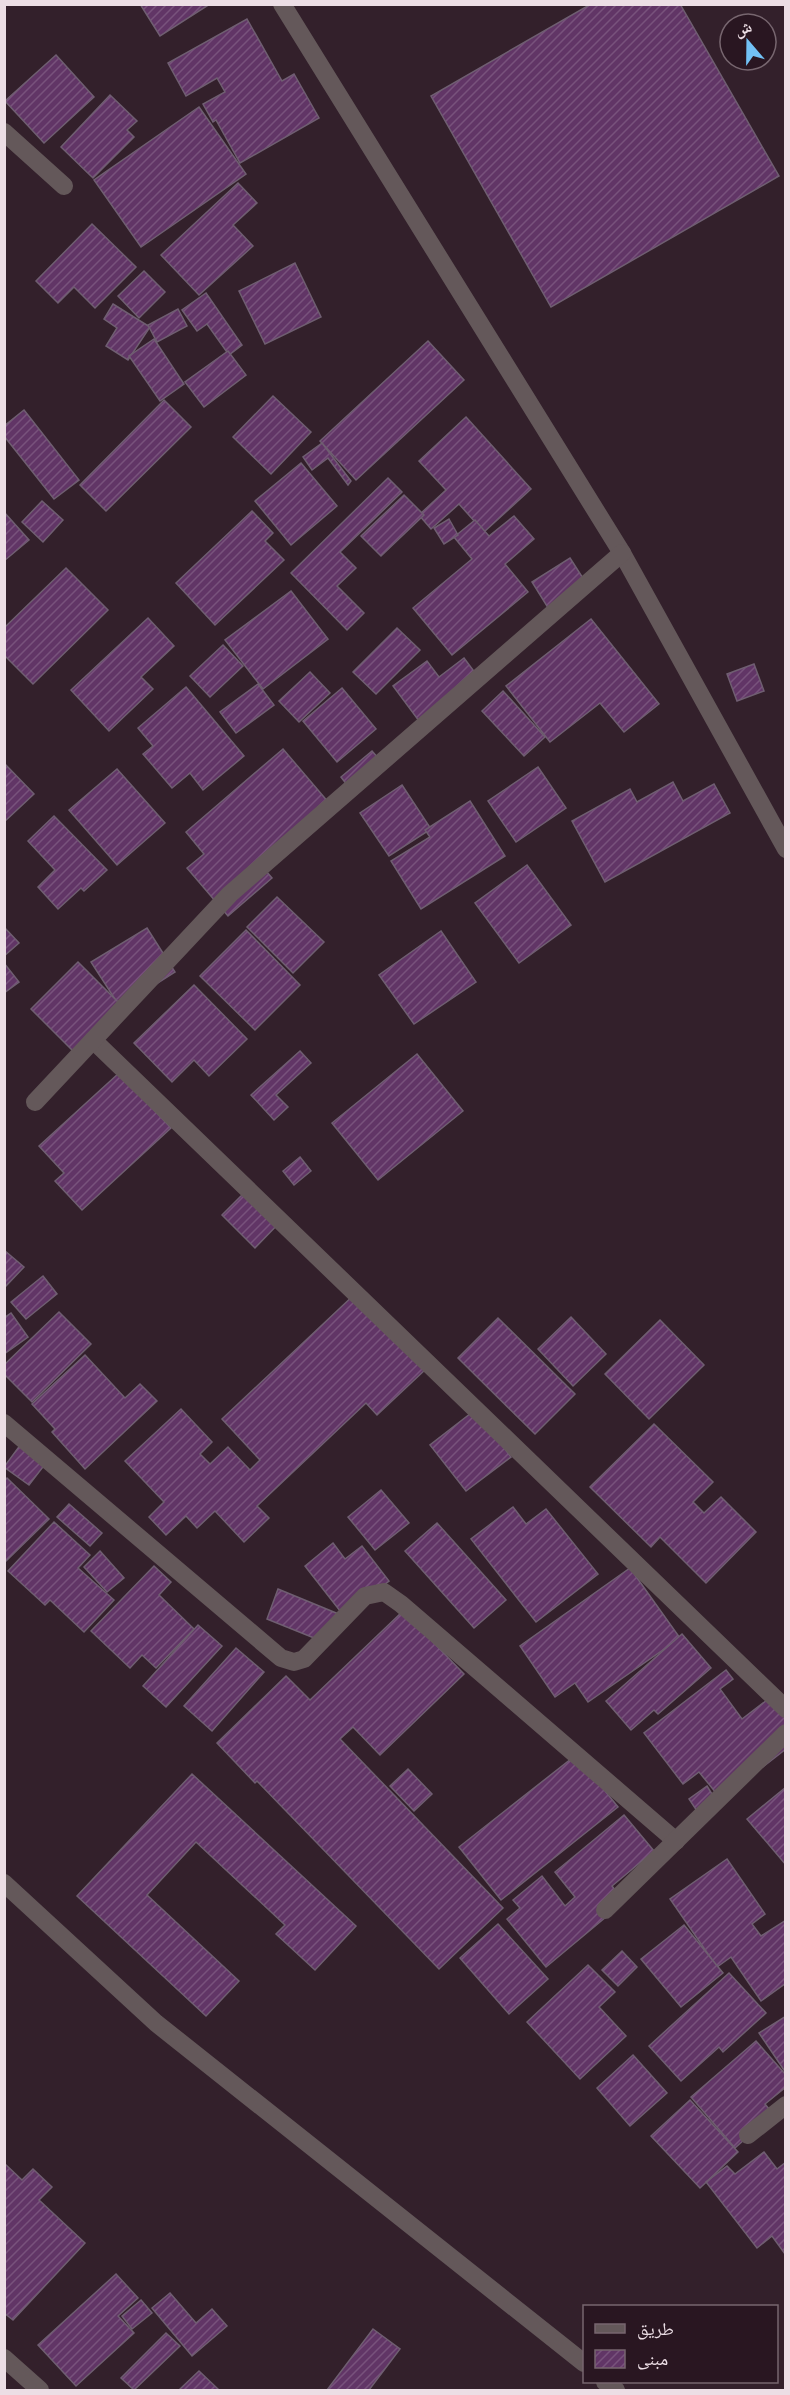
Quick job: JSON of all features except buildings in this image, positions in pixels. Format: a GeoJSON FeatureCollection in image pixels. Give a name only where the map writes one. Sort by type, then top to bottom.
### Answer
{"type":"FeatureCollection","features":[{"type":"Feature","properties":{"kind":"street"},"geometry":{"type":"LineString","coordinates":[[282,4],[622,553],[786,849]]}},
{"type":"Feature","properties":{"kind":"street"},"geometry":{"type":"LineString","coordinates":[[4,132],[64,186]]}},
{"type":"Feature","properties":{"kind":"street"},"geometry":{"type":"LineString","coordinates":[[35,1102],[230,894],[622,553]]}},
{"type":"Feature","properties":{"kind":"street"},"geometry":{"type":"LineString","coordinates":[[93,1040],[786,1709]]}},
{"type":"Feature","properties":{"kind":"street"},"geometry":{"type":"LineString","coordinates":[[4,1423],[280,1658],[294,1662],[304,1659],[365,1596],[384,1592],[402,1604],[676,1841]]}},
{"type":"Feature","properties":{"kind":"street"},"geometry":{"type":"LineString","coordinates":[[605,1911],[786,1733]]}},
{"type":"Feature","properties":{"kind":"street"},"geometry":{"type":"LineString","coordinates":[[4,1883],[156,2023],[583,2361]]}},
{"type":"Feature","properties":{"kind":"street"},"geometry":{"type":"LineString","coordinates":[[748,2135],[786,2105]]}},
{"type":"Feature","properties":{"kind":"street"},"geometry":{"type":"LineString","coordinates":[[4,2358],[40,2391]]}}]}
